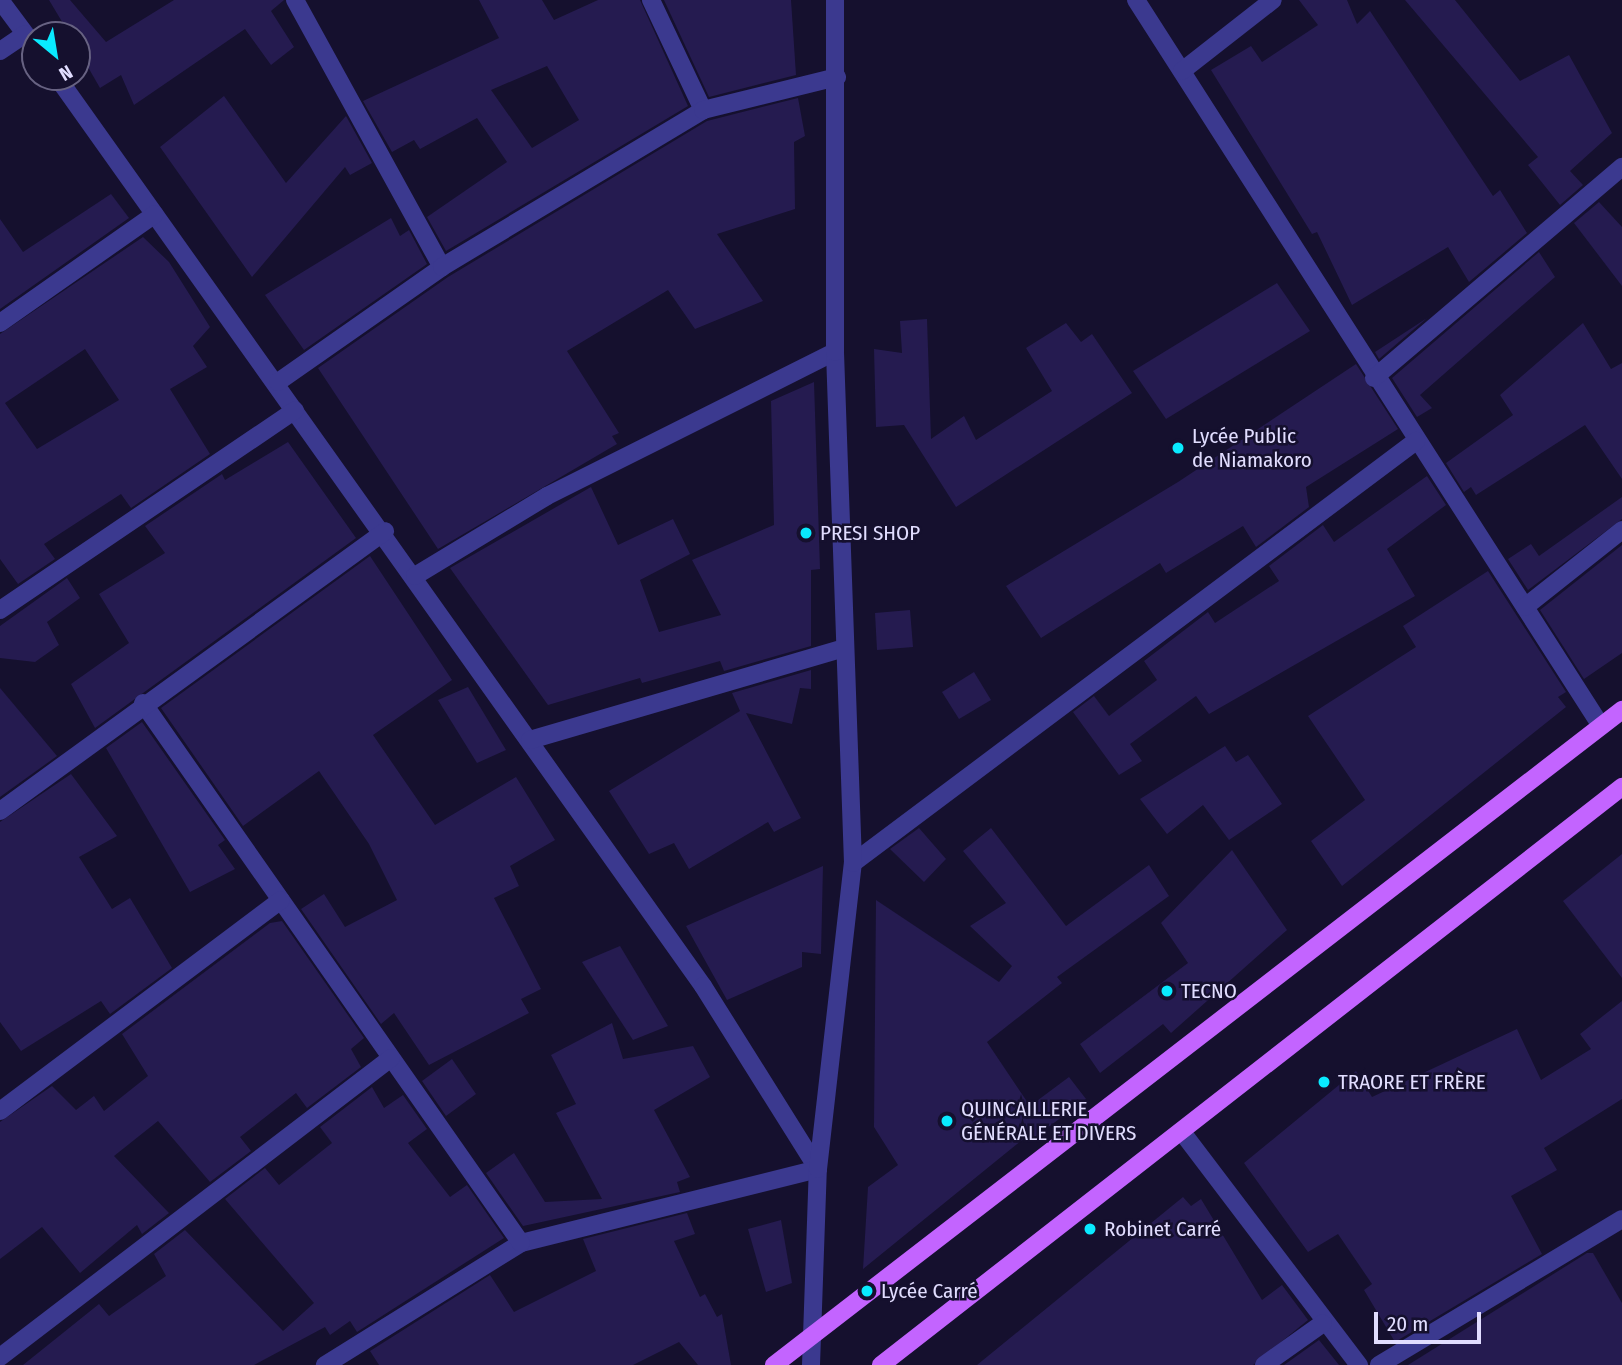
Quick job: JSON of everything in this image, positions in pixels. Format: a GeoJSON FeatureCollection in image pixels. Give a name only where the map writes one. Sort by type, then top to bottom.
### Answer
{"type":"FeatureCollection","features":[{"type":"Feature","properties":{"kind":"main road"},"geometry":{"type":"LineString","coordinates":[[774,1365],[1622,710]]}},
{"type":"Feature","properties":{"kind":"main road"},"geometry":{"type":"LineString","coordinates":[[881,1365],[1622,788]]}},
{"type":"Feature","properties":{"kind":"street"},"geometry":{"type":"LineString","coordinates":[[0,0],[21,28]]}},
{"type":"Feature","properties":{"kind":"street"},"geometry":{"type":"LineString","coordinates":[[295,0],[442,267]]}},
{"type":"Feature","properties":{"kind":"street"},"geometry":{"type":"LineString","coordinates":[[651,0],[703,110]]}},
{"type":"Feature","properties":{"kind":"street"},"geometry":{"type":"LineString","coordinates":[[811,1365],[818,1169],[853,863],[835,352],[835,0]]}},
{"type":"Feature","properties":{"kind":"street"},"geometry":{"type":"LineString","coordinates":[[1136,0],[1374,378],[1601,726]]}},
{"type":"Feature","properties":{"kind":"street"},"geometry":{"type":"LineString","coordinates":[[1182,71],[1273,0]]}},
{"type":"Feature","properties":{"kind":"street"},"geometry":{"type":"LineString","coordinates":[[0,51],[21,43]]}},
{"type":"Feature","properties":{"kind":"street"},"geometry":{"type":"LineString","coordinates":[[278,382],[442,267],[703,110],[837,77]]}},
{"type":"Feature","properties":{"kind":"street"},"geometry":{"type":"LineString","coordinates":[[67,91],[385,531],[703,986],[818,1169]]}},
{"type":"Feature","properties":{"kind":"street"},"geometry":{"type":"LineString","coordinates":[[1374,378],[1622,167]]}},
{"type":"Feature","properties":{"kind":"street"},"geometry":{"type":"LineString","coordinates":[[0,323],[155,214]]}},
{"type":"Feature","properties":{"kind":"street"},"geometry":{"type":"LineString","coordinates":[[415,576],[547,496],[835,352]]}},
{"type":"Feature","properties":{"kind":"street"},"geometry":{"type":"LineString","coordinates":[[0,610],[295,410]]}},
{"type":"Feature","properties":{"kind":"street"},"geometry":{"type":"LineString","coordinates":[[853,863],[1416,442]]}},
{"type":"Feature","properties":{"kind":"street"},"geometry":{"type":"LineString","coordinates":[[1525,607],[1622,530]]}},
{"type":"Feature","properties":{"kind":"street"},"geometry":{"type":"LineString","coordinates":[[0,811],[143,703],[385,531]]}},
{"type":"Feature","properties":{"kind":"street"},"geometry":{"type":"LineString","coordinates":[[530,740],[844,648]]}},
{"type":"Feature","properties":{"kind":"street"},"geometry":{"type":"LineString","coordinates":[[143,703],[521,1243]]}},
{"type":"Feature","properties":{"kind":"street"},"geometry":{"type":"LineString","coordinates":[[0,1111],[281,900]]}},
{"type":"Feature","properties":{"kind":"street"},"geometry":{"type":"LineString","coordinates":[[0,1357],[391,1058]]}},
{"type":"Feature","properties":{"kind":"street"},"geometry":{"type":"LineString","coordinates":[[1182,1132],[1323,1323],[1359,1365]]}},
{"type":"Feature","properties":{"kind":"street"},"geometry":{"type":"LineString","coordinates":[[325,1365],[521,1243],[818,1169]]}},
{"type":"Feature","properties":{"kind":"street"},"geometry":{"type":"LineString","coordinates":[[1379,1365],[1622,1219]]}},
{"type":"Feature","properties":{"kind":"street"},"geometry":{"type":"LineString","coordinates":[[1265,1365],[1323,1323]]}},
{"type":"Feature","properties":{"kind":"building"},"geometry":{"type":"Polygon","coordinates":[[[49,0],[70,0],[88,21],[62,21],[49,0]]]}},
{"type":"Feature","properties":{"kind":"building"},"geometry":{"type":"Polygon","coordinates":[[[174,0],[284,0],[271,11],[294,47],[271,65],[245,29],[134,105],[121,75],[100,88],[91,72],[91,24],[106,42],[174,0]]]}},
{"type":"Feature","properties":{"kind":"building"},"geometry":{"type":"Polygon","coordinates":[[[479,0],[542,0],[554,20],[598,0],[640,0],[688,106],[446,251],[427,217],[507,162],[477,118],[420,149],[414,140],[392,152],[363,101],[499,38],[479,0]],[[547,66],[491,90],[532,148],[579,120],[547,66]]]}},
{"type":"Feature","properties":{"kind":"building"},"geometry":{"type":"Polygon","coordinates":[[[664,0],[791,0],[796,75],[709,97],[664,0]]]}},
{"type":"Feature","properties":{"kind":"building"},"geometry":{"type":"Polygon","coordinates":[[[1299,0],[1347,0],[1357,24],[1370,11],[1493,196],[1500,190],[1527,233],[1469,282],[1448,247],[1352,305],[1317,232],[1312,234],[1211,70],[1251,46],[1262,62],[1318,25],[1299,0]]]}},
{"type":"Feature","properties":{"kind":"building"},"geometry":{"type":"Polygon","coordinates":[[[1405,0],[1455,0],[1520,81],[1569,55],[1612,133],[1570,171],[1583,185],[1560,205],[1528,165],[1538,157],[1405,0]]]}},
{"type":"Feature","properties":{"kind":"building"},"geometry":{"type":"Polygon","coordinates":[[[224,96],[286,183],[346,116],[372,163],[350,175],[345,167],[252,277],[160,147],[224,96]]]}},
{"type":"Feature","properties":{"kind":"building"},"geometry":{"type":"Polygon","coordinates":[[[798,98],[805,136],[794,142],[795,209],[717,234],[763,301],[695,329],[668,290],[567,351],[619,433],[612,436],[617,444],[438,549],[318,368],[448,277],[707,121],[798,98]]]}},
{"type":"Feature","properties":{"kind":"building"},"geometry":{"type":"Polygon","coordinates":[[[111,194],[129,218],[0,309],[0,219],[23,252],[111,194]]]}},
{"type":"Feature","properties":{"kind":"building"},"geometry":{"type":"Polygon","coordinates":[[[1599,202],[1622,227],[1622,286],[1574,223],[1599,202]]]}},
{"type":"Feature","properties":{"kind":"building"},"geometry":{"type":"Polygon","coordinates":[[[391,218],[400,236],[409,230],[427,264],[304,350],[265,295],[391,218]]]}},
{"type":"Feature","properties":{"kind":"building"},"geometry":{"type":"Polygon","coordinates":[[[143,237],[169,262],[210,327],[193,346],[207,367],[170,389],[210,454],[131,508],[121,494],[44,544],[55,559],[18,584],[0,559],[0,334],[143,237]],[[85,349],[5,403],[37,449],[119,400],[85,349]]]}},
{"type":"Feature","properties":{"kind":"building"},"geometry":{"type":"Polygon","coordinates":[[[1539,252],[1555,277],[1420,395],[1432,408],[1417,417],[1392,378],[1539,252]]]}},
{"type":"Feature","properties":{"kind":"building"},"geometry":{"type":"Polygon","coordinates":[[[1277,283],[1310,331],[1166,419],[1133,371],[1277,283]]]}},
{"type":"Feature","properties":{"kind":"building"},"geometry":{"type":"Polygon","coordinates":[[[1427,318],[1379,359],[1375,352],[1427,318]]]}},
{"type":"Feature","properties":{"kind":"building"},"geometry":{"type":"Polygon","coordinates":[[[927,319],[931,439],[964,416],[976,440],[1052,391],[1026,348],[1066,323],[1081,342],[1092,334],[1132,393],[956,507],[904,425],[876,427],[874,349],[902,353],[900,321],[927,319]]]}},
{"type":"Feature","properties":{"kind":"building"},"geometry":{"type":"Polygon","coordinates":[[[1583,323],[1611,369],[1622,363],[1622,479],[1585,425],[1476,495],[1471,487],[1464,492],[1446,463],[1513,415],[1500,395],[1583,323]]]}},
{"type":"Feature","properties":{"kind":"building"},"geometry":{"type":"Polygon","coordinates":[[[1356,364],[1398,429],[1306,487],[1309,507],[1256,547],[1243,526],[1166,573],[1160,563],[1041,638],[1006,586],[1178,482],[1356,364]]]}},
{"type":"Feature","properties":{"kind":"building"},"geometry":{"type":"Polygon","coordinates":[[[814,382],[820,569],[811,570],[811,646],[724,671],[720,661],[642,683],[640,678],[548,705],[450,568],[591,487],[618,545],[673,519],[690,554],[640,580],[659,632],[721,615],[692,560],[774,525],[771,401],[814,382]]]}},
{"type":"Feature","properties":{"kind":"building"},"geometry":{"type":"Polygon","coordinates":[[[288,442],[356,538],[95,728],[71,684],[129,643],[99,594],[165,553],[145,526],[222,474],[225,480],[288,442]]]}},
{"type":"Feature","properties":{"kind":"building"},"geometry":{"type":"Polygon","coordinates":[[[1427,476],[1446,505],[1387,549],[1415,596],[1209,714],[1196,696],[1130,744],[1142,761],[1119,775],[1073,712],[1094,696],[1109,716],[1157,680],[1144,661],[1208,612],[1215,623],[1279,581],[1269,566],[1323,525],[1334,542],[1427,476]]]}},
{"type":"Feature","properties":{"kind":"building"},"geometry":{"type":"Polygon","coordinates":[[[1622,497],[1622,519],[1528,590],[1508,559],[1531,544],[1539,556],[1622,497]]]}},
{"type":"Feature","properties":{"kind":"building"},"geometry":{"type":"Polygon","coordinates":[[[1622,545],[1622,653],[1584,679],[1540,610],[1622,545]]]}},
{"type":"Feature","properties":{"kind":"building"},"geometry":{"type":"Polygon","coordinates":[[[370,556],[452,680],[373,735],[435,825],[516,777],[555,840],[510,866],[519,886],[494,898],[541,989],[521,999],[529,1013],[429,1065],[394,1013],[381,1024],[301,909],[324,894],[345,927],[397,900],[369,844],[319,771],[243,826],[161,708],[370,556]]]}},
{"type":"Feature","properties":{"kind":"building"},"geometry":{"type":"Polygon","coordinates":[[[1488,571],[1566,692],[1558,697],[1566,707],[1342,886],[1311,841],[1365,800],[1308,716],[1416,647],[1403,626],[1488,571]]]}},
{"type":"Feature","properties":{"kind":"building"},"geometry":{"type":"Polygon","coordinates":[[[67,578],[80,598],[47,622],[59,645],[35,662],[0,658],[0,626],[67,578]]]}},
{"type":"Feature","properties":{"kind":"building"},"geometry":{"type":"Polygon","coordinates":[[[910,610],[913,647],[877,650],[875,613],[910,610]]]}},
{"type":"Feature","properties":{"kind":"building"},"geometry":{"type":"Polygon","coordinates":[[[811,670],[811,689],[800,688],[792,724],[746,713],[801,818],[774,832],[768,822],[689,869],[674,843],[649,854],[609,791],[740,711],[732,693],[811,670]]]}},
{"type":"Feature","properties":{"kind":"building"},"geometry":{"type":"Polygon","coordinates":[[[974,672],[991,700],[959,719],[942,692],[974,672]]]}},
{"type":"Feature","properties":{"kind":"building"},"geometry":{"type":"Polygon","coordinates":[[[468,687],[506,750],[477,763],[438,700],[468,687]]]}},
{"type":"Feature","properties":{"kind":"building"},"geometry":{"type":"Polygon","coordinates":[[[0,688],[57,756],[0,797],[0,688]]]}},
{"type":"Feature","properties":{"kind":"building"},"geometry":{"type":"Polygon","coordinates":[[[142,722],[225,840],[218,845],[235,869],[190,892],[106,748],[142,722]]]}},
{"type":"Feature","properties":{"kind":"building"},"geometry":{"type":"Polygon","coordinates":[[[1225,746],[1236,762],[1248,755],[1282,804],[1229,840],[1203,805],[1167,834],[1140,799],[1225,746]]]}},
{"type":"Feature","properties":{"kind":"building"},"geometry":{"type":"Polygon","coordinates":[[[71,774],[117,836],[79,857],[112,909],[130,898],[172,968],[110,1014],[101,1001],[21,1051],[0,1022],[0,822],[71,774]]]}},
{"type":"Feature","properties":{"kind":"building"},"geometry":{"type":"Polygon","coordinates":[[[919,828],[946,859],[924,882],[890,849],[919,828]]]}},
{"type":"Feature","properties":{"kind":"building"},"geometry":{"type":"Polygon","coordinates":[[[991,828],[1066,926],[1149,865],[1169,896],[1057,977],[1062,983],[987,1042],[1030,1106],[1069,1077],[1086,1099],[1031,1140],[1027,1136],[863,1269],[868,1187],[898,1165],[874,1127],[876,900],[999,982],[1012,966],[970,926],[1006,903],[963,851],[991,828]]]}},
{"type":"Feature","properties":{"kind":"building"},"geometry":{"type":"Polygon","coordinates":[[[1232,850],[1287,930],[1171,1033],[1163,1024],[1100,1073],[1080,1044],[1188,963],[1161,923],[1232,850]]]}},
{"type":"Feature","properties":{"kind":"building"},"geometry":{"type":"Polygon","coordinates":[[[1622,854],[1622,978],[1563,901],[1622,854]]]}},
{"type":"Feature","properties":{"kind":"building"},"geometry":{"type":"Polygon","coordinates":[[[823,866],[821,954],[802,952],[802,967],[727,1000],[686,926],[823,866]]]}},
{"type":"Feature","properties":{"kind":"building"},"geometry":{"type":"Polygon","coordinates":[[[282,921],[364,1038],[351,1049],[361,1067],[307,1108],[296,1093],[240,1137],[251,1151],[210,1182],[158,1121],[114,1156],[169,1213],[142,1234],[137,1225],[80,1273],[42,1227],[0,1259],[0,1122],[52,1086],[76,1110],[94,1096],[104,1111],[148,1076],[122,1034],[270,923],[282,921]]]}},
{"type":"Feature","properties":{"kind":"building"},"geometry":{"type":"Polygon","coordinates":[[[620,946],[668,1026],[633,1040],[582,962],[620,946]]]}},
{"type":"Feature","properties":{"kind":"building"},"geometry":{"type":"Polygon","coordinates":[[[1622,1001],[1622,1099],[1544,1148],[1557,1170],[1511,1196],[1542,1254],[1395,1342],[1364,1290],[1372,1284],[1338,1234],[1308,1252],[1244,1163],[1356,1071],[1372,1097],[1517,1029],[1541,1080],[1591,1049],[1580,1034],[1622,1001]]]}},
{"type":"Feature","properties":{"kind":"building"},"geometry":{"type":"Polygon","coordinates":[[[612,1023],[623,1059],[693,1046],[710,1077],[654,1110],[690,1177],[677,1182],[680,1192],[523,1226],[486,1173],[514,1153],[545,1202],[602,1199],[556,1113],[576,1104],[551,1055],[612,1023]]]}},
{"type":"Feature","properties":{"kind":"building"},"geometry":{"type":"Polygon","coordinates":[[[452,1059],[476,1094],[446,1116],[422,1081],[452,1059]]]}},
{"type":"Feature","properties":{"kind":"building"},"geometry":{"type":"Polygon","coordinates":[[[372,1087],[384,1108],[403,1095],[427,1129],[408,1143],[450,1197],[467,1185],[504,1238],[357,1332],[350,1321],[330,1335],[325,1327],[254,1365],[23,1365],[99,1304],[109,1316],[166,1276],[154,1254],[185,1230],[283,1331],[314,1303],[225,1199],[265,1168],[279,1185],[332,1143],[320,1127],[372,1087]]]}},
{"type":"Feature","properties":{"kind":"building"},"geometry":{"type":"Polygon","coordinates":[[[1183,1197],[1191,1206],[1201,1199],[1262,1300],[1282,1285],[1308,1320],[1253,1365],[977,1365],[1183,1197]]]}},
{"type":"Feature","properties":{"kind":"building"},"geometry":{"type":"Polygon","coordinates":[[[687,1213],[695,1234],[674,1241],[700,1297],[705,1294],[717,1317],[722,1314],[731,1365],[698,1365],[679,1342],[633,1365],[379,1365],[370,1351],[490,1275],[514,1312],[596,1271],[583,1239],[687,1213]]]}},
{"type":"Feature","properties":{"kind":"building"},"geometry":{"type":"Polygon","coordinates":[[[781,1220],[792,1283],[766,1292],[748,1229],[781,1220]]]}},
{"type":"Feature","properties":{"kind":"building"},"geometry":{"type":"Polygon","coordinates":[[[1587,1253],[1593,1253],[1622,1303],[1622,1365],[1408,1365],[1587,1253]]]}},
{"type":"Feature","properties":{"kind":"building"},"geometry":{"type":"Polygon","coordinates":[[[1319,1340],[1339,1365],[1284,1365],[1319,1340]]]}},
{"type":"Feature","properties":{"kind":"place","name":"Lycée Public de Niamakoro"},"geometry":{"type":"Point","coordinates":[1178,448]}},
{"type":"Feature","properties":{"kind":"place","name":"PRESI SHOP"},"geometry":{"type":"Point","coordinates":[806,533]}},
{"type":"Feature","properties":{"kind":"place","name":"TECNO"},"geometry":{"type":"Point","coordinates":[1167,991]}},
{"type":"Feature","properties":{"kind":"place","name":"TRAORE ET FRÈRE"},"geometry":{"type":"Point","coordinates":[1324,1082]}},
{"type":"Feature","properties":{"kind":"place","name":"QUINCAILLERIE GÉNÉRALE ET DIVERS"},"geometry":{"type":"Point","coordinates":[947,1121]}},
{"type":"Feature","properties":{"kind":"place","name":"Robinet Carré"},"geometry":{"type":"Point","coordinates":[1090,1229]}},
{"type":"Feature","properties":{"kind":"place","name":"Lycée Carré"},"geometry":{"type":"Point","coordinates":[867,1291]}}]}
